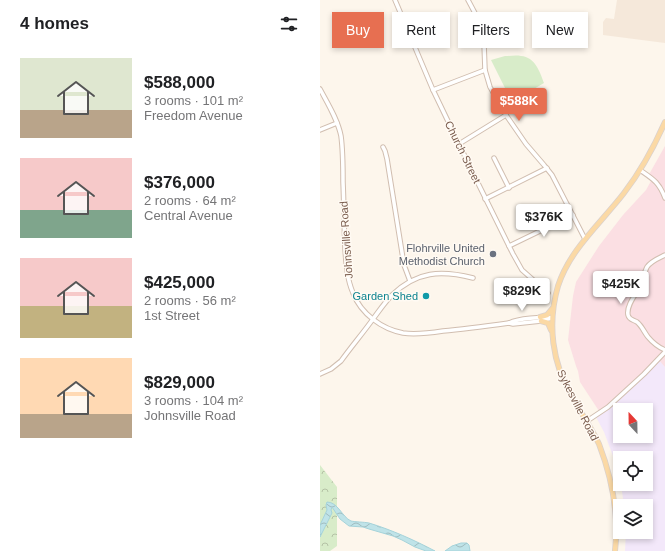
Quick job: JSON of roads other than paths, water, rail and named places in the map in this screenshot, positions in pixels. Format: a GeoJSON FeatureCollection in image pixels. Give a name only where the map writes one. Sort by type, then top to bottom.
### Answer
{"type":"FeatureCollection","features":[{"type":"Feature","properties":{"kind":"main road","name":"Sykesville Road"},"geometry":{"type":"LineString","coordinates":[[615,551],[615,515],[612,487],[608,470],[598,443],[587,421],[572,398],[562,378],[555,357],[552,333],[553,307],[559,284],[572,256],[624,193],[640,170],[653,148],[665,122]]}},
{"type":"Feature","properties":{"kind":"main road"},"geometry":{"type":"LineString","coordinates":[[552,333],[548,323],[541,319],[547,315],[553,307]]}},
{"type":"Feature","properties":{"kind":"street","name":"Church Street"},"geometry":{"type":"LineString","coordinates":[[395,0],[433,90],[509,246],[522,270],[548,293]]}},
{"type":"Feature","properties":{"kind":"street"},"geometry":{"type":"LineString","coordinates":[[468,0],[480,24],[485,70],[490,87],[506,115],[526,144],[552,175],[585,239]]}},
{"type":"Feature","properties":{"kind":"street"},"geometry":{"type":"LineString","coordinates":[[433,90],[485,70]]}},
{"type":"Feature","properties":{"kind":"street","name":"Johnsville Road"},"geometry":{"type":"LineString","coordinates":[[320,89],[337,123],[341,136],[348,280],[353,295],[365,312],[373,320],[394,330],[412,334],[552,318]]}},
{"type":"Feature","properties":{"kind":"street"},"geometry":{"type":"LineString","coordinates":[[459,144],[506,115]]}},
{"type":"Feature","properties":{"kind":"street"},"geometry":{"type":"LineString","coordinates":[[320,130],[337,123]]}},
{"type":"Feature","properties":{"kind":"street"},"geometry":{"type":"LineString","coordinates":[[383,147],[387,159],[404,265],[410,281]]}},
{"type":"Feature","properties":{"kind":"street"},"geometry":{"type":"LineString","coordinates":[[494,158],[509,188]]}},
{"type":"Feature","properties":{"kind":"street"},"geometry":{"type":"LineString","coordinates":[[485,199],[547,168]]}},
{"type":"Feature","properties":{"kind":"street"},"geometry":{"type":"LineString","coordinates":[[640,170],[661,187],[665,198]]}},
{"type":"Feature","properties":{"kind":"street"},"geometry":{"type":"LineString","coordinates":[[509,246],[573,215]]}},
{"type":"Feature","properties":{"kind":"street"},"geometry":{"type":"LineString","coordinates":[[587,421],[608,407],[644,374],[665,351],[654,344],[642,327],[629,318],[628,309],[648,267],[665,255]]}},
{"type":"Feature","properties":{"kind":"street"},"geometry":{"type":"LineString","coordinates":[[320,374],[332,369],[341,361],[392,296],[410,281],[438,273],[449,273],[473,278]]}},
{"type":"Feature","properties":{"kind":"water"},"geometry":{"type":"Polygon","coordinates":[[[327,502],[334,504],[351,521],[369,523],[386,529],[435,551],[426,551],[393,536],[363,527],[349,526],[340,519],[332,507],[332,513],[320,537],[320,525],[327,510],[327,502]]]}},
{"type":"Feature","properties":{"kind":"water"},"geometry":{"type":"Polygon","coordinates":[[[467,543],[470,551],[445,551],[452,546],[467,543]]]}},
{"type":"Feature","properties":{"kind":"place","name":"Flohrville United Methodist Church"},"geometry":{"type":"Point","coordinates":[493,254]}},
{"type":"Feature","properties":{"kind":"place","name":"Garden Shed"},"geometry":{"type":"Point","coordinates":[426,296]}}]}
